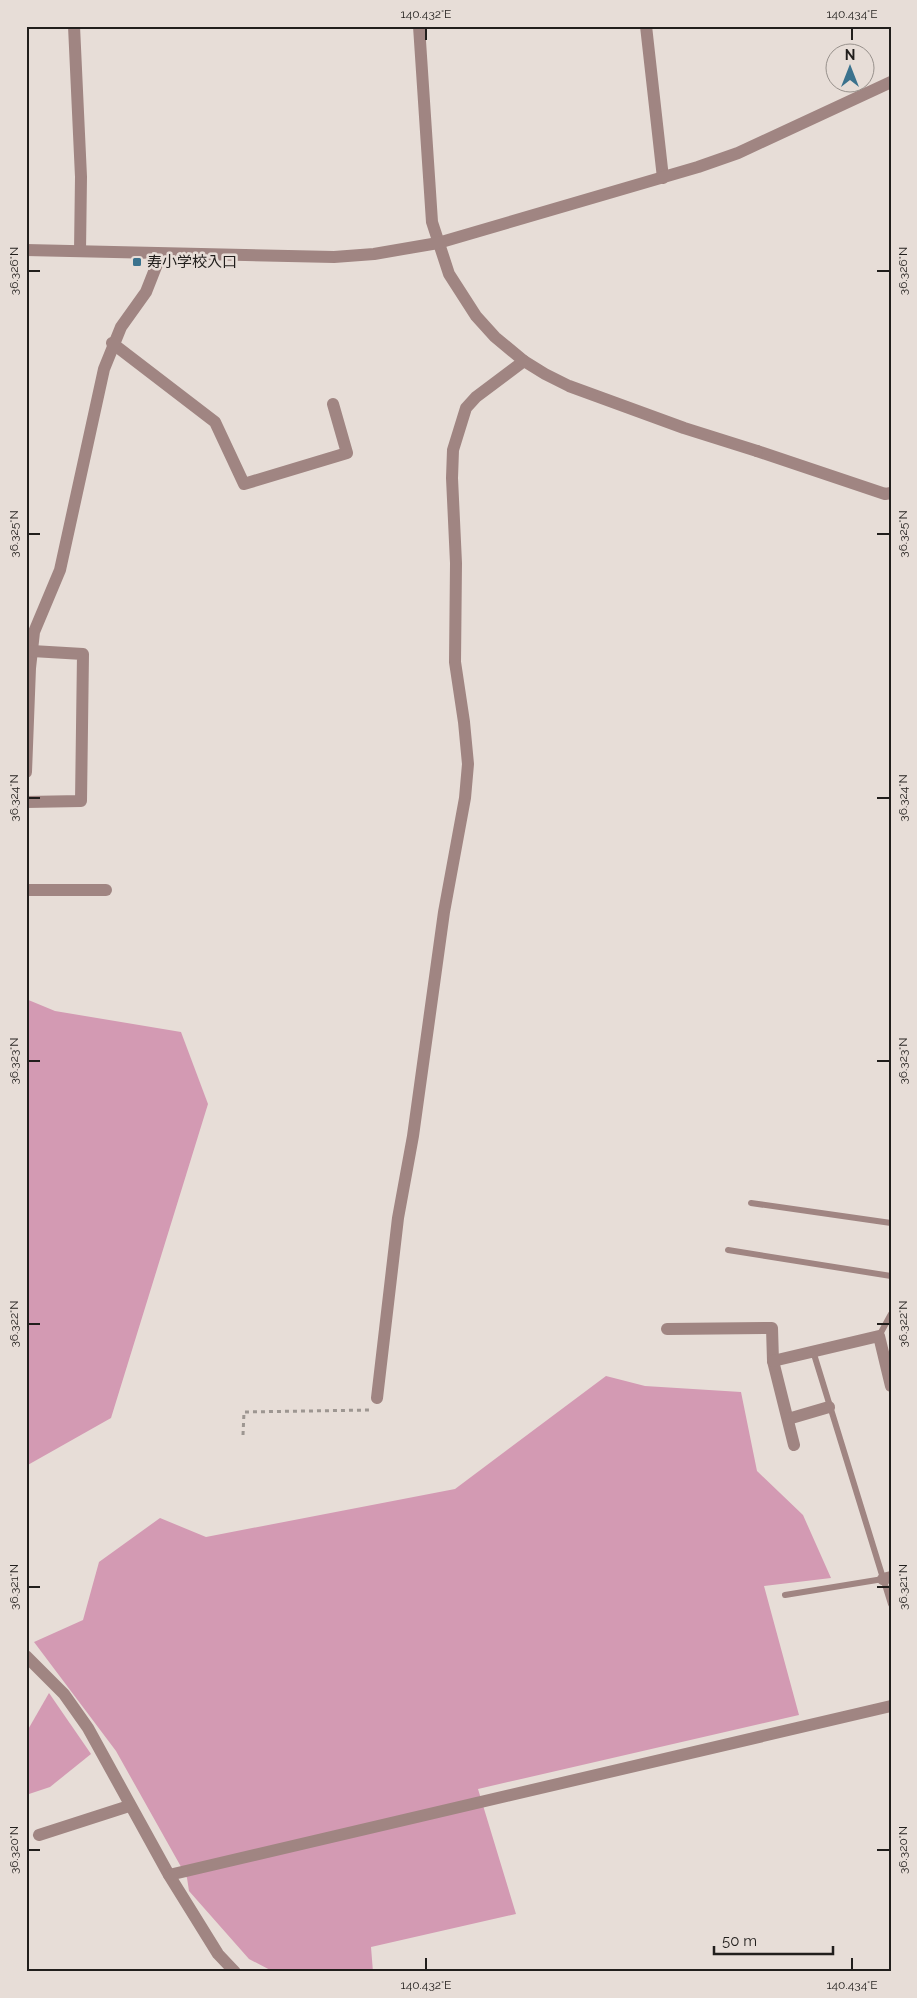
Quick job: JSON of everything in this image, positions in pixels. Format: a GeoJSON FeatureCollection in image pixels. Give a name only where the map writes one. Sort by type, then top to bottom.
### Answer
{"type":"FeatureCollection","features":[{"type":"Feature","properties":{"kind":"street"},"geometry":{"type":"LineString","coordinates":[[74,26],[81,177],[80,251]]}},
{"type":"Feature","properties":{"kind":"street"},"geometry":{"type":"LineString","coordinates":[[419,26],[430,201],[438,243],[443,262],[460,295],[495,337],[524,361],[569,386],[684,428],[889,494]]}},
{"type":"Feature","properties":{"kind":"street"},"geometry":{"type":"LineString","coordinates":[[646,26],[663,178]]}},
{"type":"Feature","properties":{"kind":"street"},"geometry":{"type":"LineString","coordinates":[[26,250],[334,257],[374,254],[438,243],[663,178],[738,153],[891,82]]}},
{"type":"Feature","properties":{"kind":"street"},"geometry":{"type":"LineString","coordinates":[[26,772],[32,651],[30,633],[60,570],[104,369],[112,343],[146,292],[161,254]]}},
{"type":"Feature","properties":{"kind":"street"},"geometry":{"type":"LineString","coordinates":[[112,343],[215,422],[244,484],[347,453],[333,404]]}},
{"type":"Feature","properties":{"kind":"street"},"geometry":{"type":"LineString","coordinates":[[377,1398],[398,1218],[413,1136],[444,912],[465,798],[468,764],[455,662],[456,563],[452,478],[453,450],[466,408],[476,397],[524,361]]}},
{"type":"Feature","properties":{"kind":"street"},"geometry":{"type":"LineString","coordinates":[[26,802],[81,801],[84,654],[32,651]]}},
{"type":"Feature","properties":{"kind":"street"},"geometry":{"type":"LineString","coordinates":[[26,890],[106,890]]}},
{"type":"Feature","properties":{"kind":"street"},"geometry":{"type":"LineString","coordinates":[[666,1329],[772,1328],[772,1361],[794,1445]]}},
{"type":"Feature","properties":{"kind":"street"},"geometry":{"type":"LineString","coordinates":[[772,1361],[879,1336],[890,1383]]}},
{"type":"Feature","properties":{"kind":"street"},"geometry":{"type":"LineString","coordinates":[[788,1419],[829,1407]]}},
{"type":"Feature","properties":{"kind":"street"},"geometry":{"type":"LineString","coordinates":[[26,1656],[64,1694],[88,1728],[169,1876],[218,1954],[235,1972]]}},
{"type":"Feature","properties":{"kind":"street"},"geometry":{"type":"LineString","coordinates":[[169,1876],[891,1706]]}},
{"type":"Feature","properties":{"kind":"street"},"geometry":{"type":"LineString","coordinates":[[39,1835],[129,1806]]}},
{"type":"Feature","properties":{"kind":"lane"},"geometry":{"type":"LineString","coordinates":[[751,1203],[891,1223]]}},
{"type":"Feature","properties":{"kind":"lane"},"geometry":{"type":"LineString","coordinates":[[728,1250],[891,1276]]}},
{"type":"Feature","properties":{"kind":"lane"},"geometry":{"type":"LineString","coordinates":[[879,1336],[891,1314]]}},
{"type":"Feature","properties":{"kind":"lane"},"geometry":{"type":"LineString","coordinates":[[813,1351],[829,1407],[887,1578],[891,1604]]}},
{"type":"Feature","properties":{"kind":"lane"},"geometry":{"type":"LineString","coordinates":[[785,1596],[887,1578]]}},
{"type":"Feature","properties":{"kind":"path"},"geometry":{"type":"LineString","coordinates":[[243,1435],[244,1412],[377,1410],[377,1398]]}},
{"type":"Feature","properties":{"kind":"shaded area"},"geometry":{"type":"Polygon","coordinates":[[[26,999],[55,1011],[181,1032],[208,1104],[111,1418],[26,1466],[26,999]]]}},
{"type":"Feature","properties":{"kind":"shaded area"},"geometry":{"type":"Polygon","coordinates":[[[606,1376],[645,1386],[741,1392],[757,1471],[803,1515],[831,1578],[764,1586],[799,1715],[478,1789],[516,1914],[371,1947],[373,1972],[274,1972],[249,1959],[189,1891],[187,1878],[116,1751],[34,1642],[83,1620],[99,1562],[160,1518],[206,1537],[455,1489],[606,1376]]]}},
{"type":"Feature","properties":{"kind":"shaded area"},"geometry":{"type":"Polygon","coordinates":[[[49,1693],[91,1754],[50,1787],[26,1795],[26,1733],[49,1693]]]}},
{"type":"Feature","properties":{"kind":"place","name":"寿小学校入口"},"geometry":{"type":"Point","coordinates":[137,262]}}]}
